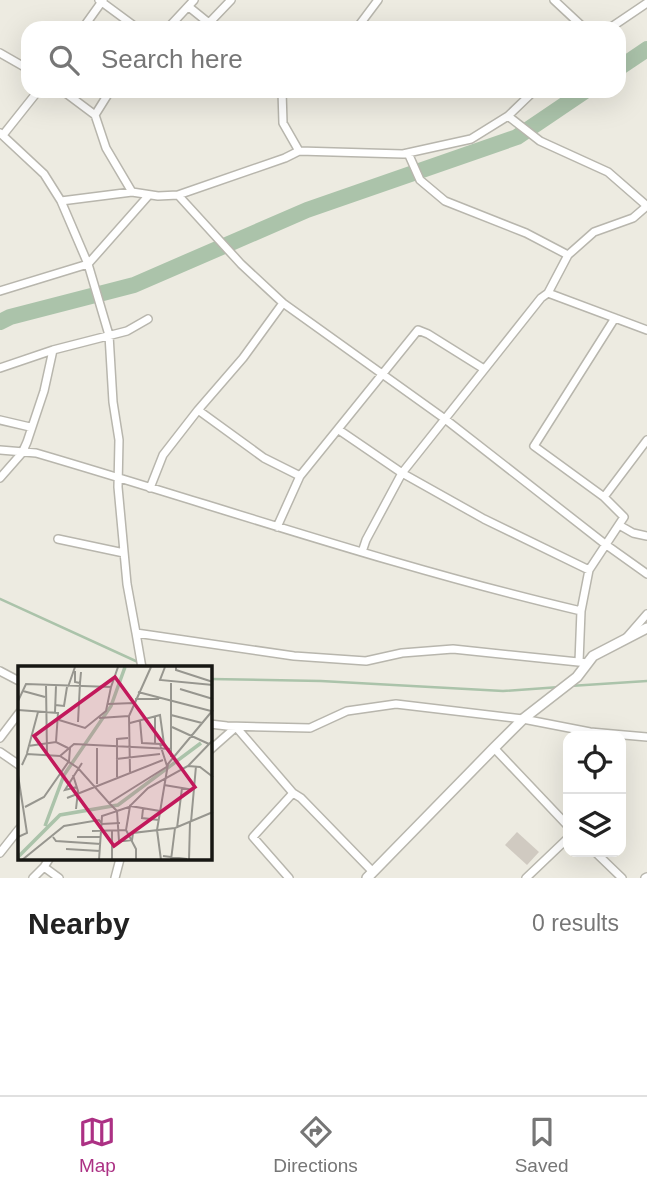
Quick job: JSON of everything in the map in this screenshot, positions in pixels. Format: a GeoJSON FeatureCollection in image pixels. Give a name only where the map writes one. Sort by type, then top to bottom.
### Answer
{"type":"FeatureCollection","features":[{"type":"Feature","properties":{"kind":"street"},"geometry":{"type":"LineString","coordinates":[[215,21],[230,0]]}},
{"type":"Feature","properties":{"kind":"street"},"geometry":{"type":"LineString","coordinates":[[362,21],[378,0]]}},
{"type":"Feature","properties":{"kind":"street"},"geometry":{"type":"LineString","coordinates":[[554,0],[576,21]]}},
{"type":"Feature","properties":{"kind":"street"},"geometry":{"type":"LineString","coordinates":[[88,21],[101,1],[128,21]]}},
{"type":"Feature","properties":{"kind":"street"},"geometry":{"type":"LineString","coordinates":[[620,21],[647,3]]}},
{"type":"Feature","properties":{"kind":"street"},"geometry":{"type":"LineString","coordinates":[[175,21],[192,4],[208,21]]}},
{"type":"Feature","properties":{"kind":"street"},"geometry":{"type":"LineString","coordinates":[[0,53],[21,65]]}},
{"type":"Feature","properties":{"kind":"street"},"geometry":{"type":"LineString","coordinates":[[32,98],[1,134],[44,174],[61,201],[88,264],[109,335],[113,402],[119,440],[118,477],[127,584],[142,666]]}},
{"type":"Feature","properties":{"kind":"street"},"geometry":{"type":"LineString","coordinates":[[72,98],[95,115],[106,149],[132,192]]}},
{"type":"Feature","properties":{"kind":"street"},"geometry":{"type":"LineString","coordinates":[[95,115],[106,98]]}},
{"type":"Feature","properties":{"kind":"street"},"geometry":{"type":"LineString","coordinates":[[285,98],[284,123],[299,151]]}},
{"type":"Feature","properties":{"kind":"street"},"geometry":{"type":"LineString","coordinates":[[61,201],[132,192],[178,195],[299,151],[408,153],[471,139],[508,116],[527,98]]}},
{"type":"Feature","properties":{"kind":"street"},"geometry":{"type":"LineString","coordinates":[[362,552],[402,473],[541,298],[548,293],[568,255],[594,232],[633,218],[647,206],[608,172],[540,141],[508,116]]}},
{"type":"Feature","properties":{"kind":"street"},"geometry":{"type":"LineString","coordinates":[[408,153],[420,180],[445,201],[526,233],[568,255]]}},
{"type":"Feature","properties":{"kind":"street"},"geometry":{"type":"LineString","coordinates":[[0,291],[88,264],[149,195]]}},
{"type":"Feature","properties":{"kind":"street"},"geometry":{"type":"LineString","coordinates":[[178,195],[241,264],[283,303],[444,418],[647,574]]}},
{"type":"Feature","properties":{"kind":"street"},"geometry":{"type":"LineString","coordinates":[[548,293],[647,330]]}},
{"type":"Feature","properties":{"kind":"street"},"geometry":{"type":"LineString","coordinates":[[150,488],[163,455],[243,358],[283,303]]}},
{"type":"Feature","properties":{"kind":"street"},"geometry":{"type":"LineString","coordinates":[[236,727],[370,875],[523,719],[577,677],[583,662],[581,611],[590,570],[624,517],[604,497],[534,446],[615,318]]}},
{"type":"Feature","properties":{"kind":"street"},"geometry":{"type":"LineString","coordinates":[[0,369],[127,331],[148,319]]}},
{"type":"Feature","properties":{"kind":"street"},"geometry":{"type":"LineString","coordinates":[[277,527],[300,476],[418,330],[485,369]]}},
{"type":"Feature","properties":{"kind":"street"},"geometry":{"type":"LineString","coordinates":[[0,478],[22,453],[44,391],[54,351]]}},
{"type":"Feature","properties":{"kind":"street"},"geometry":{"type":"LineString","coordinates":[[198,410],[264,458],[300,476]]}},
{"type":"Feature","properties":{"kind":"street"},"geometry":{"type":"LineString","coordinates":[[0,420],[30,428]]}},
{"type":"Feature","properties":{"kind":"street"},"geometry":{"type":"LineString","coordinates":[[339,430],[402,473],[484,519],[590,570]]}},
{"type":"Feature","properties":{"kind":"street"},"geometry":{"type":"LineString","coordinates":[[604,497],[647,440]]}},
{"type":"Feature","properties":{"kind":"street"},"geometry":{"type":"LineString","coordinates":[[0,450],[36,453],[362,552],[514,596],[581,611]]}},
{"type":"Feature","properties":{"kind":"street"},"geometry":{"type":"LineString","coordinates":[[619,525],[633,533],[647,536]]}},
{"type":"Feature","properties":{"kind":"street"},"geometry":{"type":"LineString","coordinates":[[58,539],[124,553]]}},
{"type":"Feature","properties":{"kind":"street"},"geometry":{"type":"LineString","coordinates":[[622,643],[647,614]]}},
{"type":"Feature","properties":{"kind":"street"},"geometry":{"type":"LineString","coordinates":[[136,633],[295,656],[366,662],[402,653],[453,649],[583,662],[647,628]]}},
{"type":"Feature","properties":{"kind":"street"},"geometry":{"type":"LineString","coordinates":[[0,671],[18,680]]}},
{"type":"Feature","properties":{"kind":"street"},"geometry":{"type":"LineString","coordinates":[[212,724],[310,728],[347,711],[396,704],[523,719],[590,732],[647,737]]}},
{"type":"Feature","properties":{"kind":"street"},"geometry":{"type":"LineString","coordinates":[[0,738],[18,713]]}},
{"type":"Feature","properties":{"kind":"street"},"geometry":{"type":"LineString","coordinates":[[212,748],[236,727]]}},
{"type":"Feature","properties":{"kind":"street"},"geometry":{"type":"LineString","coordinates":[[494,748],[563,821]]}},
{"type":"Feature","properties":{"kind":"street"},"geometry":{"type":"LineString","coordinates":[[0,752],[18,764]]}},
{"type":"Feature","properties":{"kind":"street"},"geometry":{"type":"LineString","coordinates":[[289,878],[253,837],[293,793]]}},
{"type":"Feature","properties":{"kind":"street"},"geometry":{"type":"LineString","coordinates":[[0,853],[18,830]]}},
{"type":"Feature","properties":{"kind":"street"},"geometry":{"type":"LineString","coordinates":[[526,878],[563,843]]}},
{"type":"Feature","properties":{"kind":"street"},"geometry":{"type":"LineString","coordinates":[[600,857],[622,878]]}},
{"type":"Feature","properties":{"kind":"street"},"geometry":{"type":"LineString","coordinates":[[33,878],[48,860]]}},
{"type":"Feature","properties":{"kind":"street"},"geometry":{"type":"LineString","coordinates":[[115,878],[120,860]]}},
{"type":"Feature","properties":{"kind":"street"},"geometry":{"type":"LineString","coordinates":[[44,867],[59,878]]}},
{"type":"Feature","properties":{"kind":"building"},"geometry":{"type":"Polygon","coordinates":[[[517,832],[539,852],[527,865],[505,845],[517,832]]]}},
{"type":"Feature","properties":{"kind":"waterway"},"geometry":{"type":"LineString","coordinates":[[626,63],[647,49]]}},
{"type":"Feature","properties":{"kind":"waterway"},"geometry":{"type":"LineString","coordinates":[[0,322],[10,317],[134,285],[307,210],[517,137],[575,98]]}},
{"type":"Feature","properties":{"kind":"waterway"},"geometry":{"type":"LineString","coordinates":[[0,599],[147,666]]}},
{"type":"Feature","properties":{"kind":"waterway"},"geometry":{"type":"LineString","coordinates":[[212,679],[321,681],[503,691],[560,687]]}},
{"type":"Feature","properties":{"kind":"waterway"},"geometry":{"type":"LineString","coordinates":[[570,686],[647,681]]}}]}
